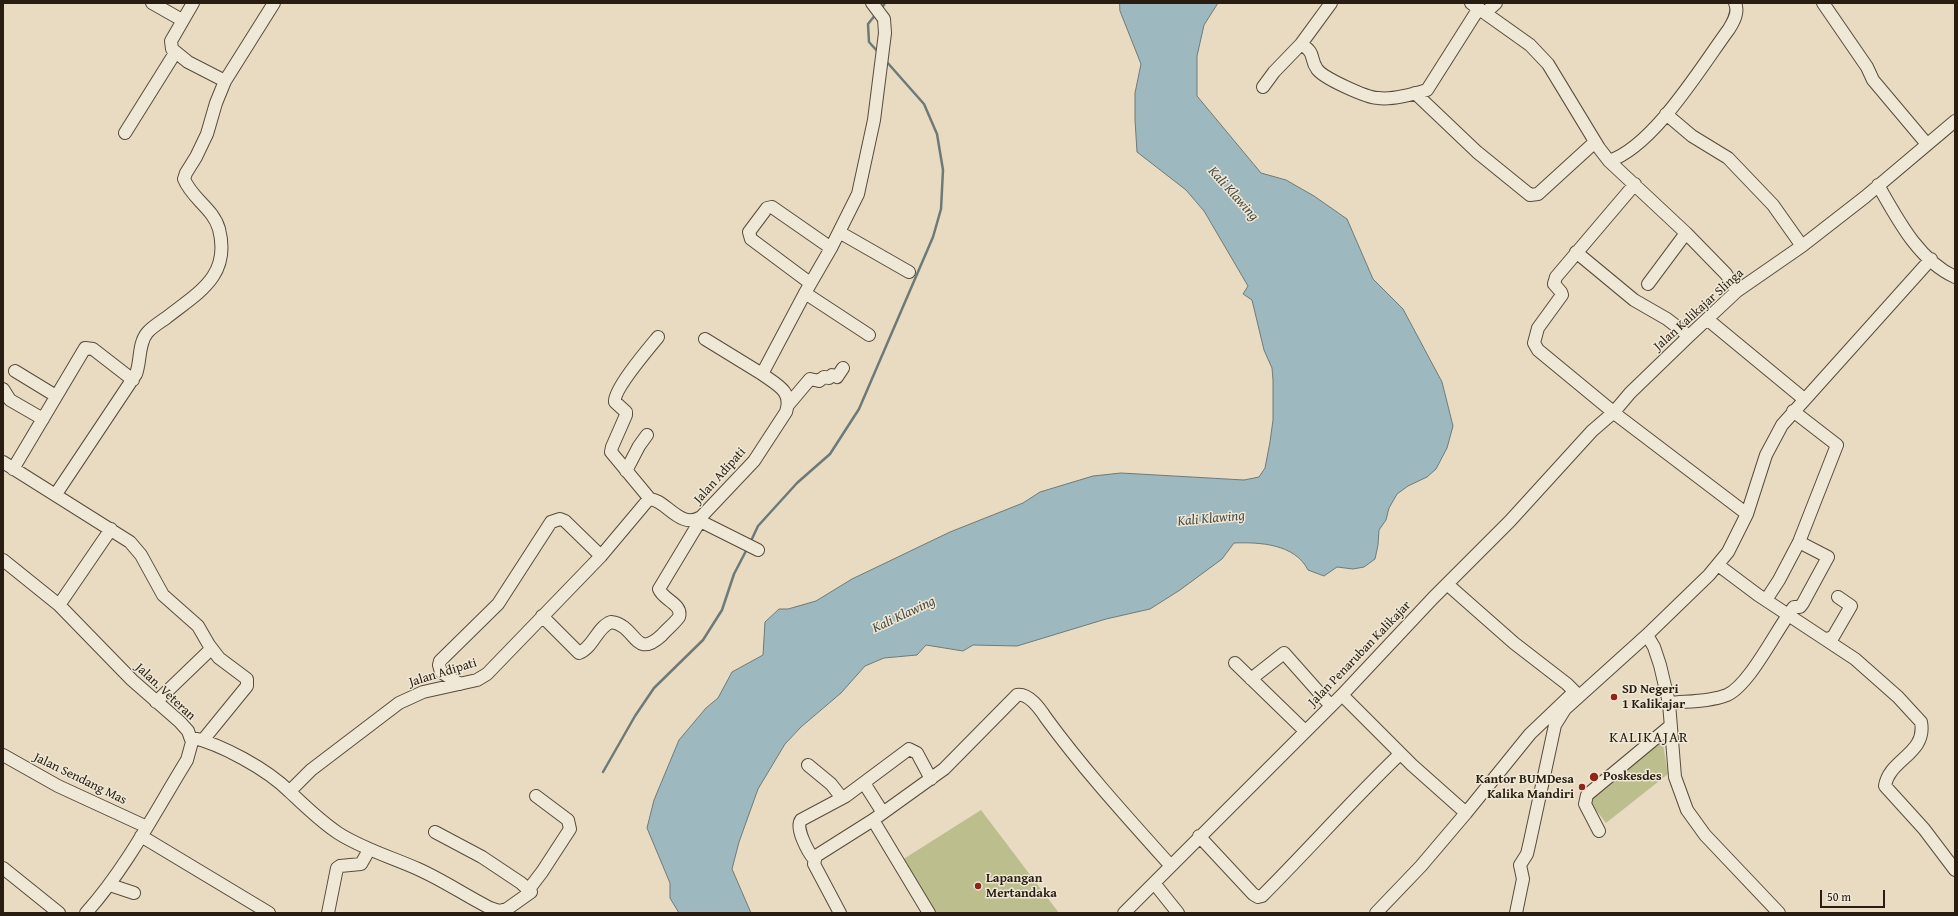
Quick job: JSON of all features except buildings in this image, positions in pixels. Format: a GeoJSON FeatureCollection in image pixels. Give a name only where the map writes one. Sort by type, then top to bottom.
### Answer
{"type":"FeatureCollection","features":[{"type":"Feature","properties":{"kind":"street"},"geometry":{"type":"LineString","coordinates":[[152,3],[182,20]]}},
{"type":"Feature","properties":{"kind":"street"},"geometry":{"type":"LineString","coordinates":[[193,3],[171,41],[172,49],[175,53],[225,81]]}},
{"type":"Feature","properties":{"kind":"street"},"geometry":{"type":"LineString","coordinates":[[56,494],[133,380],[139,368],[141,346],[146,334],[191,298],[214,277],[219,270],[222,247],[216,220],[192,192],[184,179],[207,134],[216,103],[225,81],[274,3]]}},
{"type":"Feature","properties":{"kind":"street"},"geometry":{"type":"LineString","coordinates":[[762,374],[831,248],[858,194],[874,120],[885,33],[884,19],[872,3]]}},
{"type":"Feature","properties":{"kind":"street"},"geometry":{"type":"LineString","coordinates":[[1263,87],[1274,72],[1301,44],[1331,3]]}},
{"type":"Feature","properties":{"kind":"street"},"geometry":{"type":"LineString","coordinates":[[1301,44],[1312,53],[1317,70],[1337,84],[1378,98],[1415,93],[1427,90],[1478,8],[1496,3]]}},
{"type":"Feature","properties":{"kind":"street"},"geometry":{"type":"LineString","coordinates":[[1609,161],[1630,152],[1679,100],[1730,29],[1736,16],[1737,7],[1735,3]]}},
{"type":"Feature","properties":{"kind":"street"},"geometry":{"type":"LineString","coordinates":[[1823,3],[1867,67],[1873,80],[1926,144]]}},
{"type":"Feature","properties":{"kind":"street"},"geometry":{"type":"LineString","coordinates":[[1478,8],[1530,45],[1548,64],[1595,142],[1609,161],[1686,233],[1726,274],[1737,291]]}},
{"type":"Feature","properties":{"kind":"street"},"geometry":{"type":"LineString","coordinates":[[125,133],[175,53]]}},
{"type":"Feature","properties":{"kind":"street"},"geometry":{"type":"LineString","coordinates":[[1415,93],[1478,152],[1530,195],[1538,194],[1595,142]]}},
{"type":"Feature","properties":{"kind":"street"},"geometry":{"type":"LineString","coordinates":[[1666,114],[1692,136],[1728,158],[1773,205],[1802,246]]}},
{"type":"Feature","properties":{"kind":"street","name":"Jalan Kalikajar Slinga"},"geometry":{"type":"LineString","coordinates":[[1614,412],[1630,393],[1737,291],[1802,246],[1955,121]]}},
{"type":"Feature","properties":{"kind":"street"},"geometry":{"type":"LineString","coordinates":[[1635,184],[1576,252],[1554,280],[1562,295],[1538,328],[1534,343],[1538,350],[1614,412],[1746,512]]}},
{"type":"Feature","properties":{"kind":"street"},"geometry":{"type":"LineString","coordinates":[[1878,185],[1906,232],[1931,259],[1947,273],[1955,277]]}},
{"type":"Feature","properties":{"kind":"street"},"geometry":{"type":"LineString","coordinates":[[831,248],[772,207],[768,208],[750,232],[751,239],[808,288],[869,335]]}},
{"type":"Feature","properties":{"kind":"street"},"geometry":{"type":"LineString","coordinates":[[839,232],[909,272]]}},
{"type":"Feature","properties":{"kind":"street"},"geometry":{"type":"LineString","coordinates":[[1648,284],[1686,233]]}},
{"type":"Feature","properties":{"kind":"street"},"geometry":{"type":"LineString","coordinates":[[1576,252],[1634,300],[1667,319],[1689,336]]}},
{"type":"Feature","properties":{"kind":"street"},"geometry":{"type":"LineString","coordinates":[[1376,913],[1421,866],[1530,734],[1647,635],[1718,565],[1738,535],[1773,438],[1792,411],[1931,259]]}},
{"type":"Feature","properties":{"kind":"street"},"geometry":{"type":"LineString","coordinates":[[1707,319],[1804,399]]}},
{"type":"Feature","properties":{"kind":"street"},"geometry":{"type":"LineString","coordinates":[[650,499],[611,452],[626,415],[626,412],[614,400],[632,370],[658,337]]}},
{"type":"Feature","properties":{"kind":"street"},"geometry":{"type":"LineString","coordinates":[[705,339],[762,374],[786,393],[788,406]]}},
{"type":"Feature","properties":{"kind":"street"},"geometry":{"type":"LineString","coordinates":[[133,380],[93,349],[87,347],[43,419],[8,466],[111,529],[136,548],[163,595],[198,626],[211,649],[219,658],[245,676],[248,684],[203,740]]}},
{"type":"Feature","properties":{"kind":"street","name":"Jalan Adipati"},"geometry":{"type":"LineString","coordinates":[[290,791],[311,770],[399,703],[423,692],[477,680],[487,674],[600,556],[650,499],[655,500],[686,520],[692,521],[701,519],[754,461],[786,412],[788,406],[810,379],[819,381],[823,377],[829,378],[832,375],[838,377],[843,368]]}},
{"type":"Feature","properties":{"kind":"street"},"geometry":{"type":"LineString","coordinates":[[16,372],[56,396]]}},
{"type":"Feature","properties":{"kind":"street"},"geometry":{"type":"LineString","coordinates":[[3,389],[13,402],[43,419]]}},
{"type":"Feature","properties":{"kind":"street"},"geometry":{"type":"LineString","coordinates":[[1766,600],[1779,580],[1799,542],[1837,446],[1792,411]]}},
{"type":"Feature","properties":{"kind":"street","name":"Jalan Penaruban Kalikajar"},"geometry":{"type":"LineString","coordinates":[[1124,913],[1304,730],[1331,706],[1447,584],[1510,521],[1592,431],[1614,412]]}},
{"type":"Feature","properties":{"kind":"street"},"geometry":{"type":"LineString","coordinates":[[626,471],[639,446],[647,436]]}},
{"type":"Feature","properties":{"kind":"street"},"geometry":{"type":"LineString","coordinates":[[460,684],[441,672],[439,665],[440,661],[498,604],[551,522],[560,519],[565,521],[600,556]]}},
{"type":"Feature","properties":{"kind":"street"},"geometry":{"type":"LineString","coordinates":[[542,616],[579,652],[584,650],[602,628],[611,622],[624,628],[640,643],[644,645],[652,644],[679,617],[680,612],[678,608],[662,594],[659,589],[701,519],[758,550]]}},
{"type":"Feature","properties":{"kind":"street"},"geometry":{"type":"LineString","coordinates":[[59,605],[111,529]]}},
{"type":"Feature","properties":{"kind":"street"},"geometry":{"type":"LineString","coordinates":[[1669,703],[1727,694],[1737,688],[1763,656],[1794,607],[1800,607],[1803,603],[1828,556],[1799,542]]}},
{"type":"Feature","properties":{"kind":"street","name":"Jalan. Veteran"},"geometry":{"type":"LineString","coordinates":[[3,560],[59,605],[132,680],[180,722],[190,737],[191,748],[187,760],[110,885],[86,913]]}},
{"type":"Feature","properties":{"kind":"street"},"geometry":{"type":"LineString","coordinates":[[1718,565],[1766,600],[1827,640],[1860,664],[1898,697],[1921,722],[1921,738],[1913,750],[1892,770],[1886,780],[1885,786],[1924,829],[1955,870]]}},
{"type":"Feature","properties":{"kind":"street"},"geometry":{"type":"LineString","coordinates":[[1447,584],[1514,643],[1567,684],[1577,694]]}},
{"type":"Feature","properties":{"kind":"street"},"geometry":{"type":"LineString","coordinates":[[1827,640],[1834,636],[1851,606],[1838,597]]}},
{"type":"Feature","properties":{"kind":"street"},"geometry":{"type":"LineString","coordinates":[[1647,635],[1654,647],[1660,665],[1669,703],[1669,727],[1674,778],[1687,810],[1705,835],[1779,913]]}},
{"type":"Feature","properties":{"kind":"street"},"geometry":{"type":"LineString","coordinates":[[156,702],[211,649]]}},
{"type":"Feature","properties":{"kind":"street"},"geometry":{"type":"LineString","coordinates":[[1251,679],[1284,653],[1331,706]]}},
{"type":"Feature","properties":{"kind":"street"},"geometry":{"type":"LineString","coordinates":[[1235,663],[1304,730]]}},
{"type":"Feature","properties":{"kind":"street"},"geometry":{"type":"LineString","coordinates":[[814,859],[818,853],[878,816],[931,779],[953,761],[1012,698],[1021,694],[1029,698],[1039,708],[1076,759],[1170,865]]}},
{"type":"Feature","properties":{"kind":"street"},"geometry":{"type":"LineString","coordinates":[[1342,694],[1400,754],[1466,813]]}},
{"type":"Feature","properties":{"kind":"street"},"geometry":{"type":"LineString","coordinates":[[1516,913],[1523,879],[1520,865],[1527,854],[1555,725],[1577,694]]}},
{"type":"Feature","properties":{"kind":"street"},"geometry":{"type":"LineString","coordinates":[[1599,831],[1585,804],[1586,797],[1669,727]]}},
{"type":"Feature","properties":{"kind":"street"},"geometry":{"type":"LineString","coordinates":[[190,737],[203,740],[239,757],[265,773],[290,791],[321,821],[369,850],[420,870],[491,911],[507,909],[531,893],[529,889],[570,829],[568,820],[536,796]]}},
{"type":"Feature","properties":{"kind":"street"},"geometry":{"type":"LineString","coordinates":[[840,913],[814,864],[814,859],[806,849],[799,823],[842,798],[909,749],[917,753],[931,779]]}},
{"type":"Feature","properties":{"kind":"street"},"geometry":{"type":"LineString","coordinates":[[1199,836],[1253,894],[1258,897],[1262,896],[1321,836],[1368,784],[1400,754]]}},
{"type":"Feature","properties":{"kind":"street","name":"Jalan Sendang Mas"},"geometry":{"type":"LineString","coordinates":[[3,755],[144,831],[269,913]]}},
{"type":"Feature","properties":{"kind":"street"},"geometry":{"type":"LineString","coordinates":[[808,765],[831,784],[842,798]]}},
{"type":"Feature","properties":{"kind":"street"},"geometry":{"type":"LineString","coordinates":[[864,783],[878,816],[928,913]]}},
{"type":"Feature","properties":{"kind":"street"},"geometry":{"type":"LineString","coordinates":[[435,832],[482,857],[529,889]]}},
{"type":"Feature","properties":{"kind":"street"},"geometry":{"type":"LineString","coordinates":[[328,913],[338,868],[340,866],[361,864],[369,850]]}},
{"type":"Feature","properties":{"kind":"street"},"geometry":{"type":"LineString","coordinates":[[3,868],[59,913]]}},
{"type":"Feature","properties":{"kind":"street"},"geometry":{"type":"LineString","coordinates":[[1154,883],[1178,913]]}},
{"type":"Feature","properties":{"kind":"street"},"geometry":{"type":"LineString","coordinates":[[110,885],[134,893]]}},
{"type":"Feature","properties":{"kind":"green space"},"geometry":{"type":"Polygon","coordinates":[[[1662,738],[1668,774],[1606,823],[1587,798],[1662,738]]]}},
{"type":"Feature","properties":{"kind":"green space","name":"Lapangan Mertandaka"},"geometry":{"type":"Polygon","coordinates":[[[981,810],[1059,913],[934,913],[902,860],[981,810]]]}},
{"type":"Feature","properties":{"kind":"water","name":"Kali Klawing"},"geometry":{"type":"Polygon","coordinates":[[[1120,3],[1218,3],[1204,25],[1197,56],[1197,96],[1261,173],[1286,180],[1314,196],[1347,219],[1373,279],[1403,309],[1442,382],[1453,426],[1447,448],[1436,469],[1427,477],[1408,486],[1397,494],[1389,508],[1386,520],[1379,530],[1375,559],[1364,567],[1353,569],[1337,567],[1324,576],[1308,570],[1302,561],[1295,555],[1276,546],[1255,543],[1234,543],[1222,559],[1180,590],[1150,609],[1106,619],[1017,646],[973,645],[963,651],[926,645],[917,655],[884,658],[865,666],[841,693],[801,727],[785,744],[758,789],[739,842],[732,869],[751,913],[679,913],[670,898],[670,883],[647,828],[654,800],[679,740],[706,708],[718,698],[732,672],[763,655],[765,622],[779,609],[788,609],[816,601],[852,579],[950,532],[1023,503],[1040,492],[1093,476],[1121,473],[1244,480],[1259,477],[1265,468],[1273,420],[1272,368],[1264,350],[1252,300],[1243,294],[1248,286],[1204,211],[1186,190],[1137,152],[1135,93],[1141,64],[1120,11],[1120,3]]]}},
{"type":"Feature","properties":{"kind":"waterway"},"geometry":{"type":"LineString","coordinates":[[881,9],[885,3]]}},
{"type":"Feature","properties":{"kind":"waterway"},"geometry":{"type":"LineString","coordinates":[[876,14],[868,24],[869,42],[878,52]]}},
{"type":"Feature","properties":{"kind":"waterway"},"geometry":{"type":"LineString","coordinates":[[750,543],[758,526],[797,483],[830,454],[859,409],[933,237],[941,209],[943,170],[937,134],[924,104],[886,61]]}},
{"type":"Feature","properties":{"kind":"waterway"},"geometry":{"type":"LineString","coordinates":[[603,772],[635,716],[654,688],[703,640],[722,610],[734,574],[747,549]]}},
{"type":"Feature","properties":{"kind":"place","name":"SD Negeri 1 Kalikajar"},"geometry":{"type":"Point","coordinates":[1614,697]}},
{"type":"Feature","properties":{"kind":"place","name":"Poskesdes"},"geometry":{"type":"Point","coordinates":[1594,777]}},
{"type":"Feature","properties":{"kind":"place","name":"Kantor BUMDesa Kalika Mandiri"},"geometry":{"type":"Point","coordinates":[1582,787]}},
{"type":"Feature","properties":{"kind":"place","name":"Lapangan Mertandaka"},"geometry":{"type":"Point","coordinates":[978,886]}},
{"type":"Feature","properties":{"kind":"district","name":"KALIKAJAR"},"geometry":{"type":"Point","coordinates":[1649,738]}}]}
